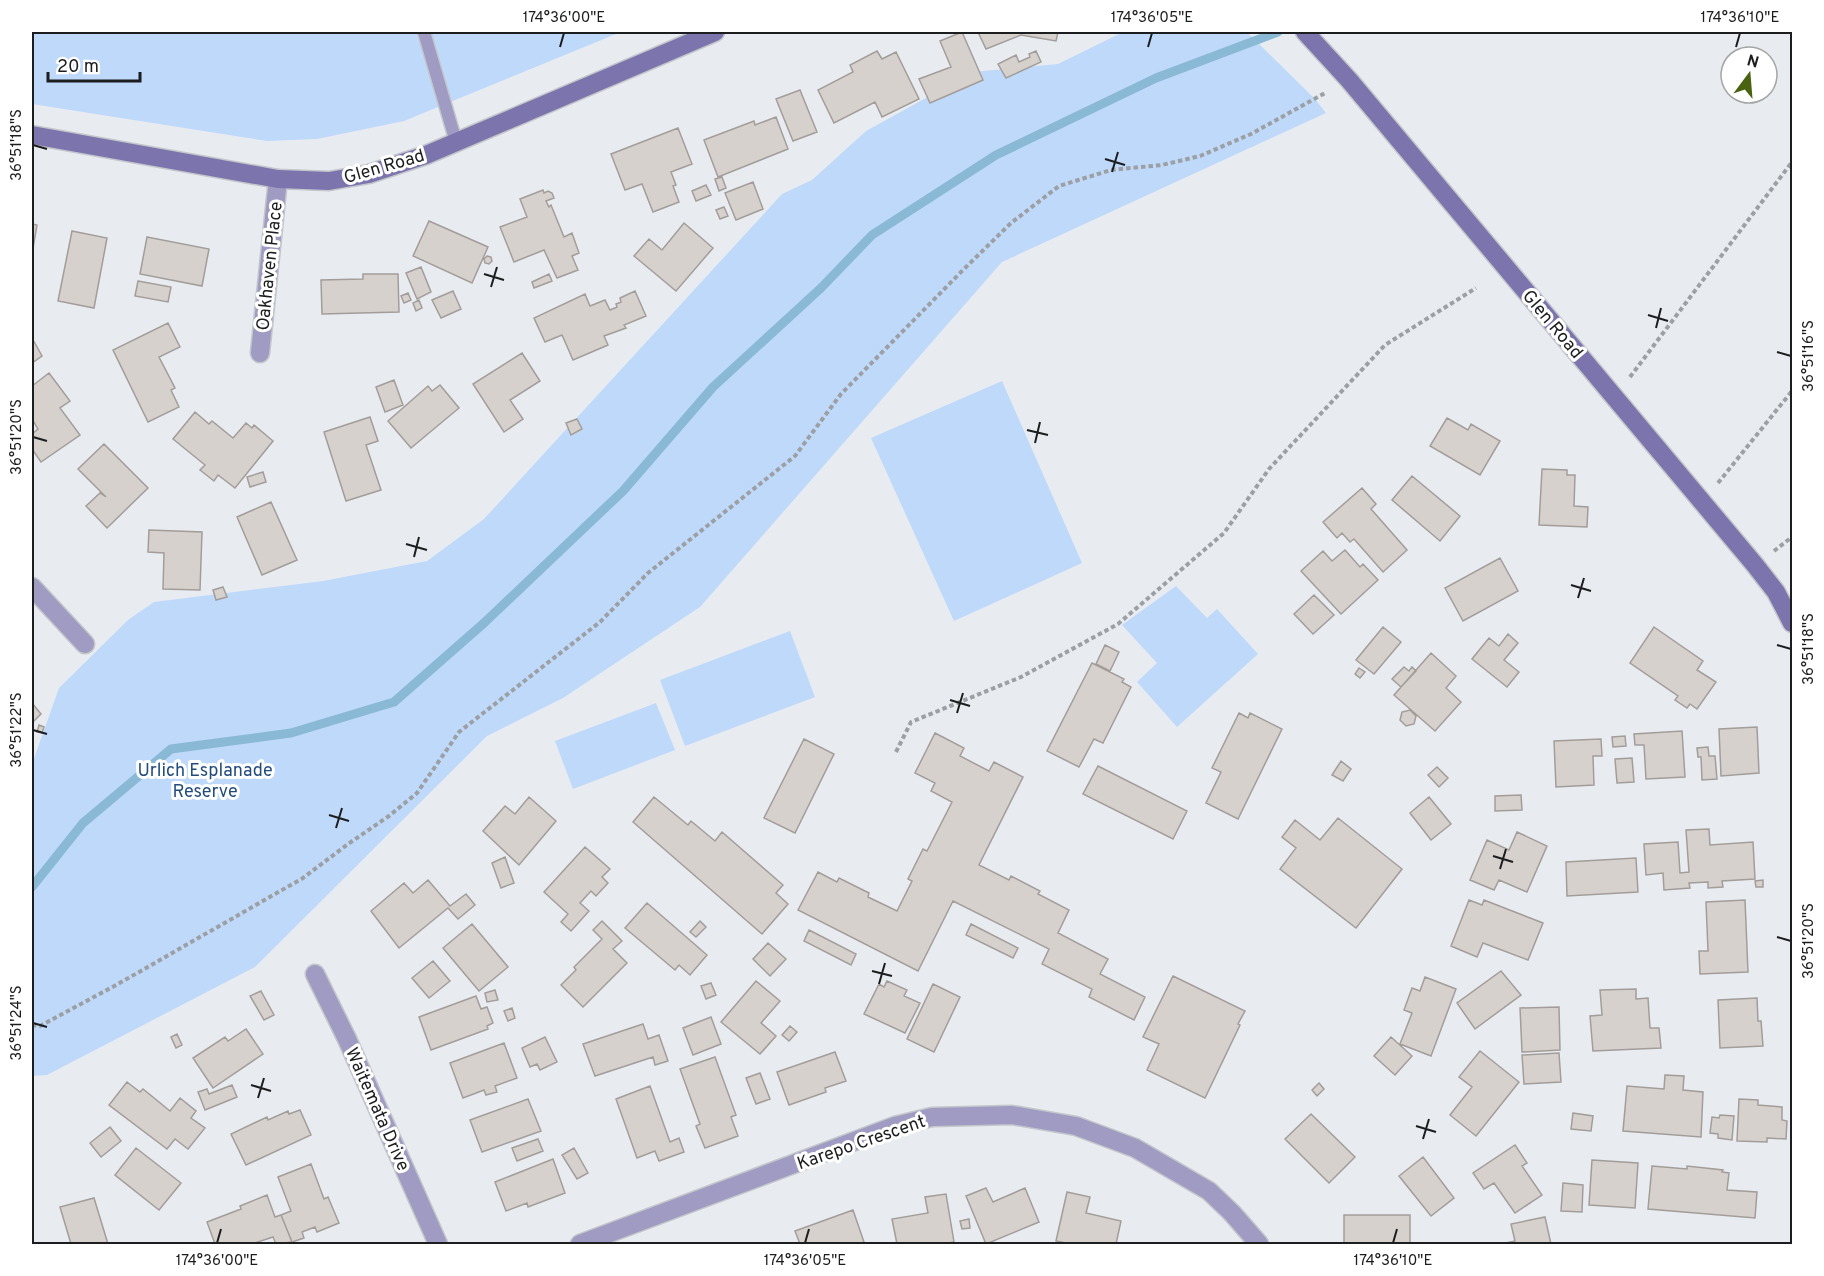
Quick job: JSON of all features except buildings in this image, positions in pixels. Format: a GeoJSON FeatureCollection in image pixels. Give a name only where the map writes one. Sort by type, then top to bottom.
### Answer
{"type":"FeatureCollection","features":[{"type":"Feature","properties":{"kind":"street","name":"Glen Road"},"geometry":{"type":"LineString","coordinates":[[32,135],[278,179],[329,181],[369,174],[426,155],[715,32]]}},
{"type":"Feature","properties":{"kind":"street","name":"Glen Road"},"geometry":{"type":"LineString","coordinates":[[1305,32],[1328,56],[1703,503],[1776,592],[1792,623]]}},
{"type":"Feature","properties":{"kind":"street","name":"Oakhaven Place"},"geometry":{"type":"LineString","coordinates":[[260,353],[278,179]]}},
{"type":"Feature","properties":{"kind":"street"},"geometry":{"type":"LineString","coordinates":[[32,587],[85,644]]}},
{"type":"Feature","properties":{"kind":"street","name":"Waitemata Drive"},"geometry":{"type":"LineString","coordinates":[[315,974],[347,1039],[438,1245]]}},
{"type":"Feature","properties":{"kind":"street","name":"Karepo Crescent"},"geometry":{"type":"LineString","coordinates":[[580,1245],[895,1126],[932,1117],[1012,1116],[1076,1126],[1135,1148],[1209,1191],[1240,1221],[1259,1245]]}},
{"type":"Feature","properties":{"kind":"lane"},"geometry":{"type":"LineString","coordinates":[[424,32],[456,142]]}},
{"type":"Feature","properties":{"kind":"path"},"geometry":{"type":"LineString","coordinates":[[32,1025],[40,1026],[99,994],[303,878],[389,816],[417,793],[459,732],[600,622],[648,573],[795,456],[841,394],[1011,223],[1059,186],[1111,170],[1162,165],[1200,156],[1251,134],[1325,93]]}},
{"type":"Feature","properties":{"kind":"path"},"geometry":{"type":"LineString","coordinates":[[1615,397],[1792,162]]}},
{"type":"Feature","properties":{"kind":"path"},"geometry":{"type":"LineString","coordinates":[[896,752],[911,722],[1021,676],[1118,624],[1224,532],[1269,469],[1385,345],[1476,288]]}},
{"type":"Feature","properties":{"kind":"path"},"geometry":{"type":"LineString","coordinates":[[1703,503],[1792,391]]}},
{"type":"Feature","properties":{"kind":"green space"},"geometry":{"type":"Polygon","coordinates":[[[32,32],[621,32],[404,121],[317,139],[267,141],[32,104],[32,32]]]}},
{"type":"Feature","properties":{"kind":"green space","name":"Urlich Esplanade Reserve"},"geometry":{"type":"Polygon","coordinates":[[[1123,32],[1247,32],[1315,99],[1326,113],[1002,262],[700,607],[563,698],[487,736],[255,967],[47,1075],[32,1076],[32,764],[59,688],[128,620],[154,602],[323,581],[427,561],[484,519],[782,194],[812,180],[866,131],[973,72],[1058,64],[1123,32]]]}},
{"type":"Feature","properties":{"kind":"green space"},"geometry":{"type":"Polygon","coordinates":[[[1002,381],[1082,563],[954,621],[871,438],[1002,381]]]}},
{"type":"Feature","properties":{"kind":"green space"},"geometry":{"type":"Polygon","coordinates":[[[1176,586],[1207,618],[1217,609],[1258,654],[1177,727],[1137,682],[1157,663],[1122,625],[1176,586]]]}},
{"type":"Feature","properties":{"kind":"green space"},"geometry":{"type":"Polygon","coordinates":[[[790,631],[815,697],[685,746],[660,680],[790,631]]]}},
{"type":"Feature","properties":{"kind":"green space"},"geometry":{"type":"Polygon","coordinates":[[[656,703],[675,750],[573,789],[555,741],[656,703]]]}},
{"type":"Feature","properties":{"kind":"waterway"},"geometry":{"type":"LineString","coordinates":[[32,887],[83,823],[171,749],[291,733],[394,702],[484,623],[623,491],[713,387],[821,288],[872,235],[996,155],[1156,78],[1278,32]]}}]}
